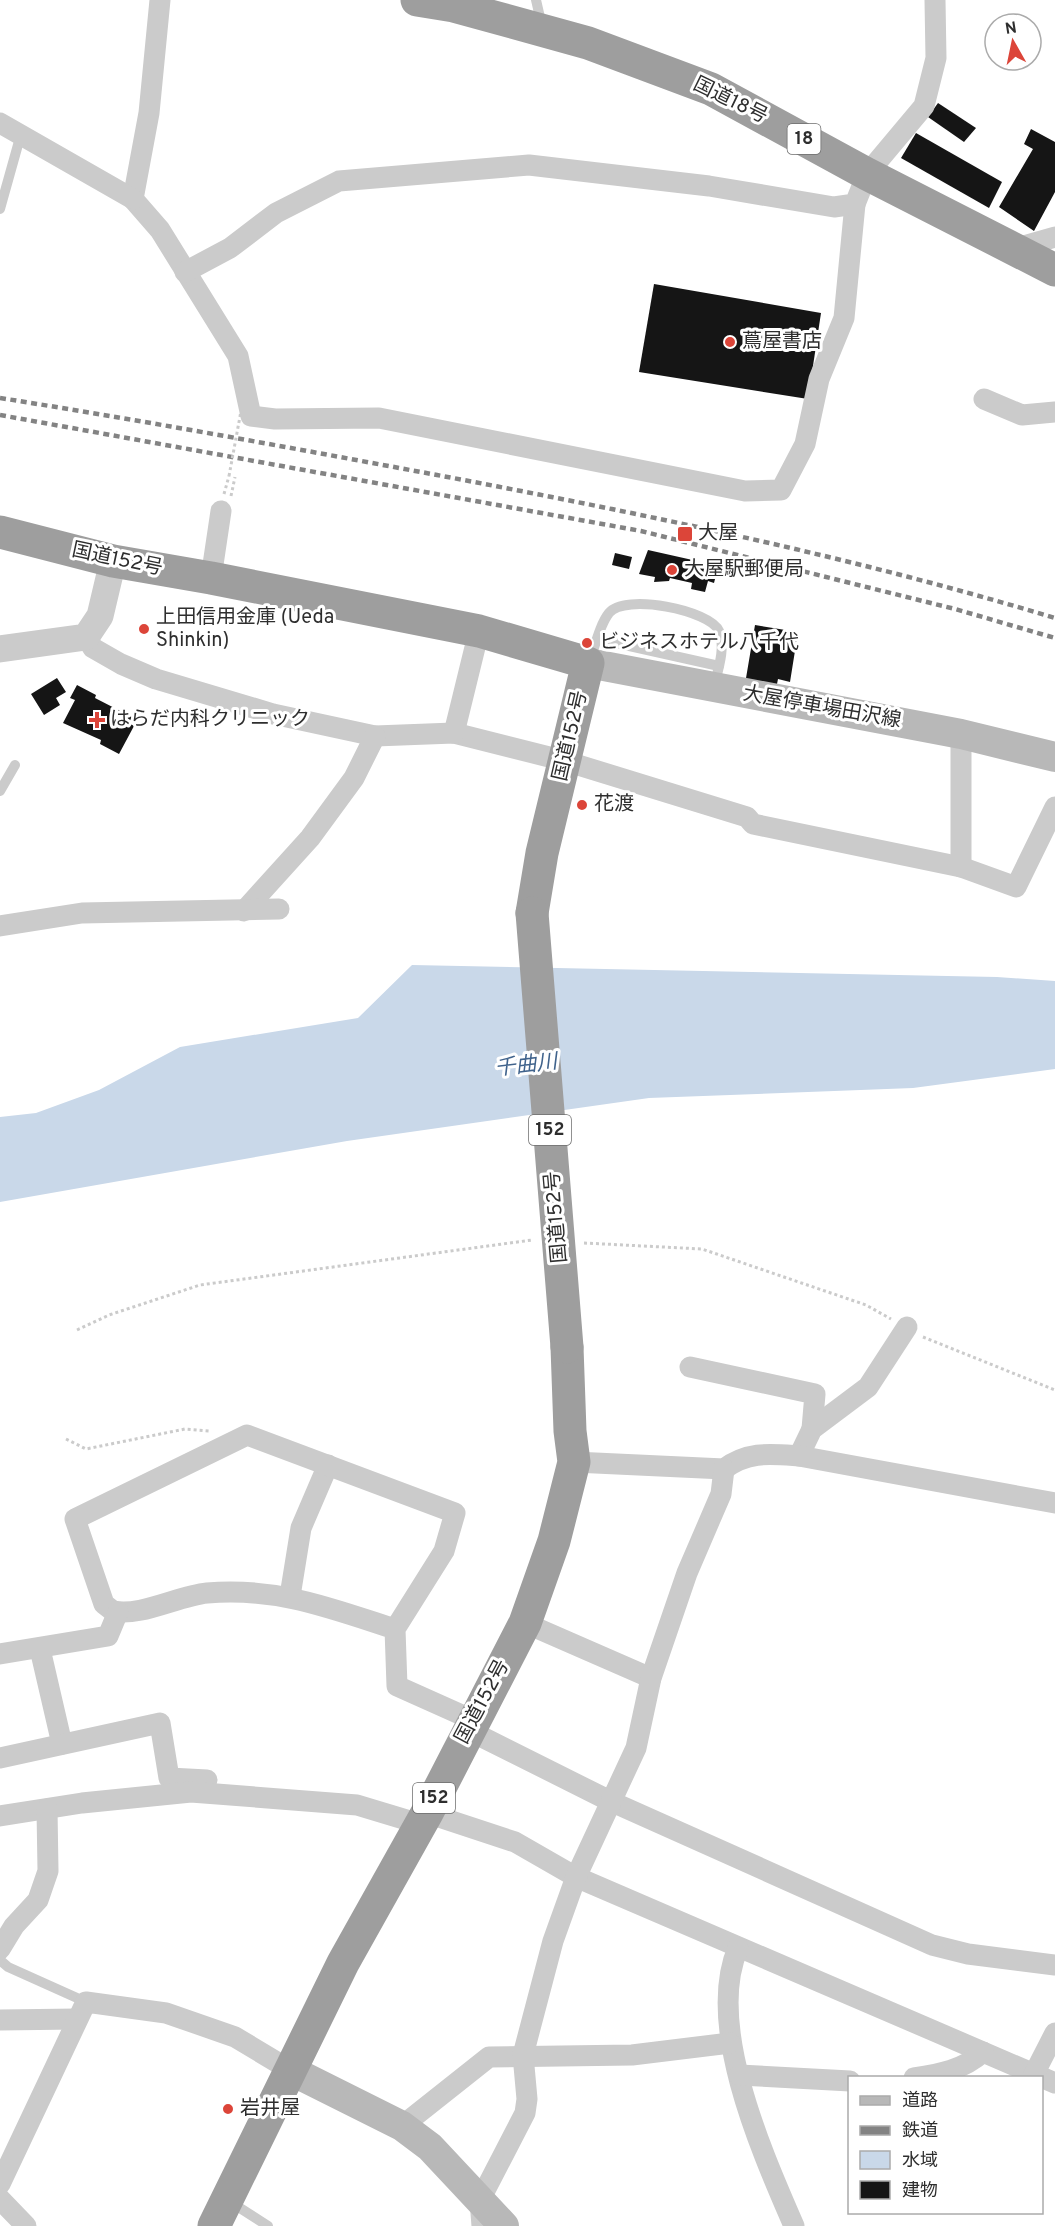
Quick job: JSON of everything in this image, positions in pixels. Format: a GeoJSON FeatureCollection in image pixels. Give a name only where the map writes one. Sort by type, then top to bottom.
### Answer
{"type":"FeatureCollection","features":[{"type":"Feature","properties":{"kind":"highway","name":"国道18号"},"geometry":{"type":"LineString","coordinates":[[417,0],[540,15],[588,43],[711,88],[867,174],[1017,248],[1055,270]]}},
{"type":"Feature","properties":{"kind":"highway","name":"国道152号"},"geometry":{"type":"LineString","coordinates":[[0,532],[113,561],[593,651],[542,853],[532,913],[574,1462],[554,1541],[525,1623],[423,1818],[343,1963],[220,2213]]}},
{"type":"Feature","properties":{"kind":"main road","name":"大屋停車場田沢線"},"geometry":{"type":"LineString","coordinates":[[593,651],[716,677],[1055,757]]}},
{"type":"Feature","properties":{"kind":"main road"},"geometry":{"type":"LineString","coordinates":[[290,2070],[402,2126],[430,2147],[481,2213],[504,2226]]}},
{"type":"Feature","properties":{"kind":"street"},"geometry":{"type":"LineString","coordinates":[[133,199],[149,113],[160,0]]}},
{"type":"Feature","properties":{"kind":"street"},"geometry":{"type":"LineString","coordinates":[[0,123],[133,199],[160,230],[238,356],[251,416],[274,419],[379,418],[745,491],[781,490],[805,444],[819,379],[844,318],[855,204],[867,174],[924,106],[936,58],[936,0]]}},
{"type":"Feature","properties":{"kind":"street"},"geometry":{"type":"LineString","coordinates":[[185,272],[230,248],[276,213],[339,181],[529,165],[709,186],[834,207],[855,204]]}},
{"type":"Feature","properties":{"kind":"street"},"geometry":{"type":"LineString","coordinates":[[1017,248],[1055,237]]}},
{"type":"Feature","properties":{"kind":"street"},"geometry":{"type":"LineString","coordinates":[[984,399],[1022,415],[1055,412]]}},
{"type":"Feature","properties":{"kind":"street"},"geometry":{"type":"LineString","coordinates":[[211,578],[221,511]]}},
{"type":"Feature","properties":{"kind":"street"},"geometry":{"type":"LineString","coordinates":[[0,650],[86,637],[100,616],[113,561]]}},
{"type":"Feature","properties":{"kind":"street"},"geometry":{"type":"LineString","coordinates":[[454,733],[479,631]]}},
{"type":"Feature","properties":{"kind":"street"},"geometry":{"type":"LineString","coordinates":[[86,637],[93,648],[121,664],[156,679],[273,714],[375,736],[454,733],[566,761],[747,817],[753,824],[961,867],[1016,887],[1055,807]]}},
{"type":"Feature","properties":{"kind":"street"},"geometry":{"type":"LineString","coordinates":[[961,867],[962,734]]}},
{"type":"Feature","properties":{"kind":"street"},"geometry":{"type":"LineString","coordinates":[[244,911],[316,830],[354,778],[375,736]]}},
{"type":"Feature","properties":{"kind":"street"},"geometry":{"type":"LineString","coordinates":[[0,926],[82,913],[279,909]]}},
{"type":"Feature","properties":{"kind":"street"},"geometry":{"type":"LineString","coordinates":[[812,1429],[868,1387],[907,1327]]}},
{"type":"Feature","properties":{"kind":"street"},"geometry":{"type":"LineString","coordinates":[[690,1367],[815,1394],[812,1429],[799,1456]]}},
{"type":"Feature","properties":{"kind":"street"},"geometry":{"type":"LineString","coordinates":[[395,1629],[290,1596],[250,1592],[205,1593],[118,1612],[104,1604],[75,1519],[247,1435],[455,1513],[444,1551],[395,1629],[397,1686],[610,1801],[932,1945],[969,1954],[1055,1965]]}},
{"type":"Feature","properties":{"kind":"street"},"geometry":{"type":"LineString","coordinates":[[574,1462],[724,1469],[737,1460],[757,1453],[799,1456],[1055,1503]]}},
{"type":"Feature","properties":{"kind":"street"},"geometry":{"type":"LineString","coordinates":[[290,1596],[301,1528],[328,1465]]}},
{"type":"Feature","properties":{"kind":"street"},"geometry":{"type":"LineString","coordinates":[[481,2213],[525,2113],[527,2099],[523,2055],[552,1941],[576,1877],[636,1748],[651,1678],[687,1573],[722,1494],[724,1469]]}},
{"type":"Feature","properties":{"kind":"street"},"geometry":{"type":"LineString","coordinates":[[0,1654],[108,1636],[118,1612]]}},
{"type":"Feature","properties":{"kind":"street"},"geometry":{"type":"LineString","coordinates":[[525,1623],[651,1678]]}},
{"type":"Feature","properties":{"kind":"street"},"geometry":{"type":"LineString","coordinates":[[40,1649],[62,1744]]}},
{"type":"Feature","properties":{"kind":"street"},"geometry":{"type":"LineString","coordinates":[[0,1758],[160,1723],[169,1778],[230,1782],[239,1796]]}},
{"type":"Feature","properties":{"kind":"street"},"geometry":{"type":"LineString","coordinates":[[0,1816],[191,1792],[357,1805],[423,1818],[515,1842],[576,1877],[1039,2076]]}},
{"type":"Feature","properties":{"kind":"street"},"geometry":{"type":"LineString","coordinates":[[0,1949],[14,1926],[38,1900],[48,1871],[47,1809]]}},
{"type":"Feature","properties":{"kind":"street"},"geometry":{"type":"LineString","coordinates":[[738,1948],[731,1964],[727,2004],[730,2043],[766,2160],[794,2226]]}},
{"type":"Feature","properties":{"kind":"street"},"geometry":{"type":"LineString","coordinates":[[0,2020],[82,2010],[166,2013],[235,2037],[290,2070]]}},
{"type":"Feature","properties":{"kind":"street"},"geometry":{"type":"LineString","coordinates":[[0,2184],[82,2010]]}},
{"type":"Feature","properties":{"kind":"street"},"geometry":{"type":"LineString","coordinates":[[1034,2074],[1055,2033]]}},
{"type":"Feature","properties":{"kind":"street"},"geometry":{"type":"LineString","coordinates":[[402,2126],[489,2056],[632,2055],[730,2043]]}},
{"type":"Feature","properties":{"kind":"street"},"geometry":{"type":"LineString","coordinates":[[926,2076],[969,2064],[983,2052]]}},
{"type":"Feature","properties":{"kind":"street"},"geometry":{"type":"LineString","coordinates":[[739,2075],[848,2080]]}},
{"type":"Feature","properties":{"kind":"street"},"geometry":{"type":"LineString","coordinates":[[0,2199],[26,2226]]}},
{"type":"Feature","properties":{"kind":"lane"},"geometry":{"type":"LineString","coordinates":[[0,209],[21,134]]}},
{"type":"Feature","properties":{"kind":"lane"},"geometry":{"type":"LineString","coordinates":[[593,651],[609,613],[620,605],[640,603],[701,616],[713,622],[719,632],[716,677]]}},
{"type":"Feature","properties":{"kind":"lane"},"geometry":{"type":"LineString","coordinates":[[0,791],[15,765]]}},
{"type":"Feature","properties":{"kind":"lane"},"geometry":{"type":"LineString","coordinates":[[0,1960],[8,1967],[82,2010]]}},
{"type":"Feature","properties":{"kind":"lane"},"geometry":{"type":"LineString","coordinates":[[220,2213],[267,2226]]}},
{"type":"Feature","properties":{"kind":"path"},"geometry":{"type":"LineString","coordinates":[[229,476],[241,411]]}},
{"type":"Feature","properties":{"kind":"path"},"geometry":{"type":"LineString","coordinates":[[76,1330],[109,1315],[200,1285],[522,1239],[534,1240]]}},
{"type":"Feature","properties":{"kind":"path"},"geometry":{"type":"LineString","coordinates":[[582,1243],[702,1249],[866,1305],[919,1335],[1055,1390]]}},
{"type":"Feature","properties":{"kind":"path"},"geometry":{"type":"LineString","coordinates":[[66,1439],[86,1449],[185,1429],[247,1435]]}},
{"type":"Feature","properties":{"kind":"water","name":"千曲川"},"geometry":{"type":"Polygon","coordinates":[[[412,965],[997,977],[1055,981],[1055,1069],[913,1088],[649,1098],[347,1141],[0,1202],[0,1117],[36,1113],[99,1090],[180,1047],[358,1018],[412,965]]]}},
{"type":"Feature","properties":{"kind":"building"},"geometry":{"type":"Polygon","coordinates":[[[938,103],[976,128],[964,142],[928,117],[938,103]]]}},
{"type":"Feature","properties":{"kind":"building"},"geometry":{"type":"Polygon","coordinates":[[[1031,129],[1055,142],[1055,192],[1034,231],[999,207],[1033,149],[1024,144],[1031,129]]]}},
{"type":"Feature","properties":{"kind":"building"},"geometry":{"type":"Polygon","coordinates":[[[916,133],[1002,182],[989,208],[901,158],[916,133]]]}},
{"type":"Feature","properties":{"kind":"building","name":"蔦屋書店"},"geometry":{"type":"Polygon","coordinates":[[[654,284],[821,313],[808,399],[639,372],[654,284]]]}},
{"type":"Feature","properties":{"kind":"building"},"geometry":{"type":"Polygon","coordinates":[[[648,550],[697,561],[696,567],[717,571],[714,583],[708,581],[705,592],[691,589],[692,583],[670,578],[669,581],[654,582],[655,577],[639,574],[648,550]]]}},
{"type":"Feature","properties":{"kind":"building"},"geometry":{"type":"Polygon","coordinates":[[[615,553],[632,557],[629,569],[612,565],[615,553]]]}},
{"type":"Feature","properties":{"kind":"building"},"geometry":{"type":"Polygon","coordinates":[[[755,625],[798,632],[790,682],[778,679],[776,689],[745,684],[755,625]]]}},
{"type":"Feature","properties":{"kind":"building"},"geometry":{"type":"Polygon","coordinates":[[[57,678],[66,692],[56,698],[60,705],[44,715],[31,694],[57,678]]]}},
{"type":"Feature","properties":{"kind":"building","name":"はらだ内科クリニック"},"geometry":{"type":"Polygon","coordinates":[[[77,685],[96,695],[95,698],[132,717],[129,723],[134,726],[119,754],[100,744],[101,740],[63,723],[75,700],[70,698],[77,685]]]}},
{"type":"Feature","properties":{"kind":"railway"},"geometry":{"type":"LineString","coordinates":[[0,398],[328,455],[671,521],[902,575],[1055,618]]}},
{"type":"Feature","properties":{"kind":"railway"},"geometry":{"type":"LineString","coordinates":[[0,415],[641,531],[955,609],[1055,638]]}},
{"type":"Feature","properties":{"kind":"place","name":"蔦屋書店"},"geometry":{"type":"Point","coordinates":[730,342]}},
{"type":"Feature","properties":{"kind":"place","name":"大屋"},"geometry":{"type":"Point","coordinates":[685,534]}},
{"type":"Feature","properties":{"kind":"place","name":"大屋駅郵便局"},"geometry":{"type":"Point","coordinates":[672,570]}},
{"type":"Feature","properties":{"kind":"place","name":"上田信用金庫 (Ueda Shinkin)"},"geometry":{"type":"Point","coordinates":[144,629]}},
{"type":"Feature","properties":{"kind":"place","name":"ビジネスホテル八千代"},"geometry":{"type":"Point","coordinates":[587,643]}},
{"type":"Feature","properties":{"kind":"place","name":"はらだ内科クリニック"},"geometry":{"type":"Point","coordinates":[97,720]}},
{"type":"Feature","properties":{"kind":"place","name":"花渡"},"geometry":{"type":"Point","coordinates":[582,805]}},
{"type":"Feature","properties":{"kind":"place","name":"岩井屋"},"geometry":{"type":"Point","coordinates":[228,2109]}}]}
